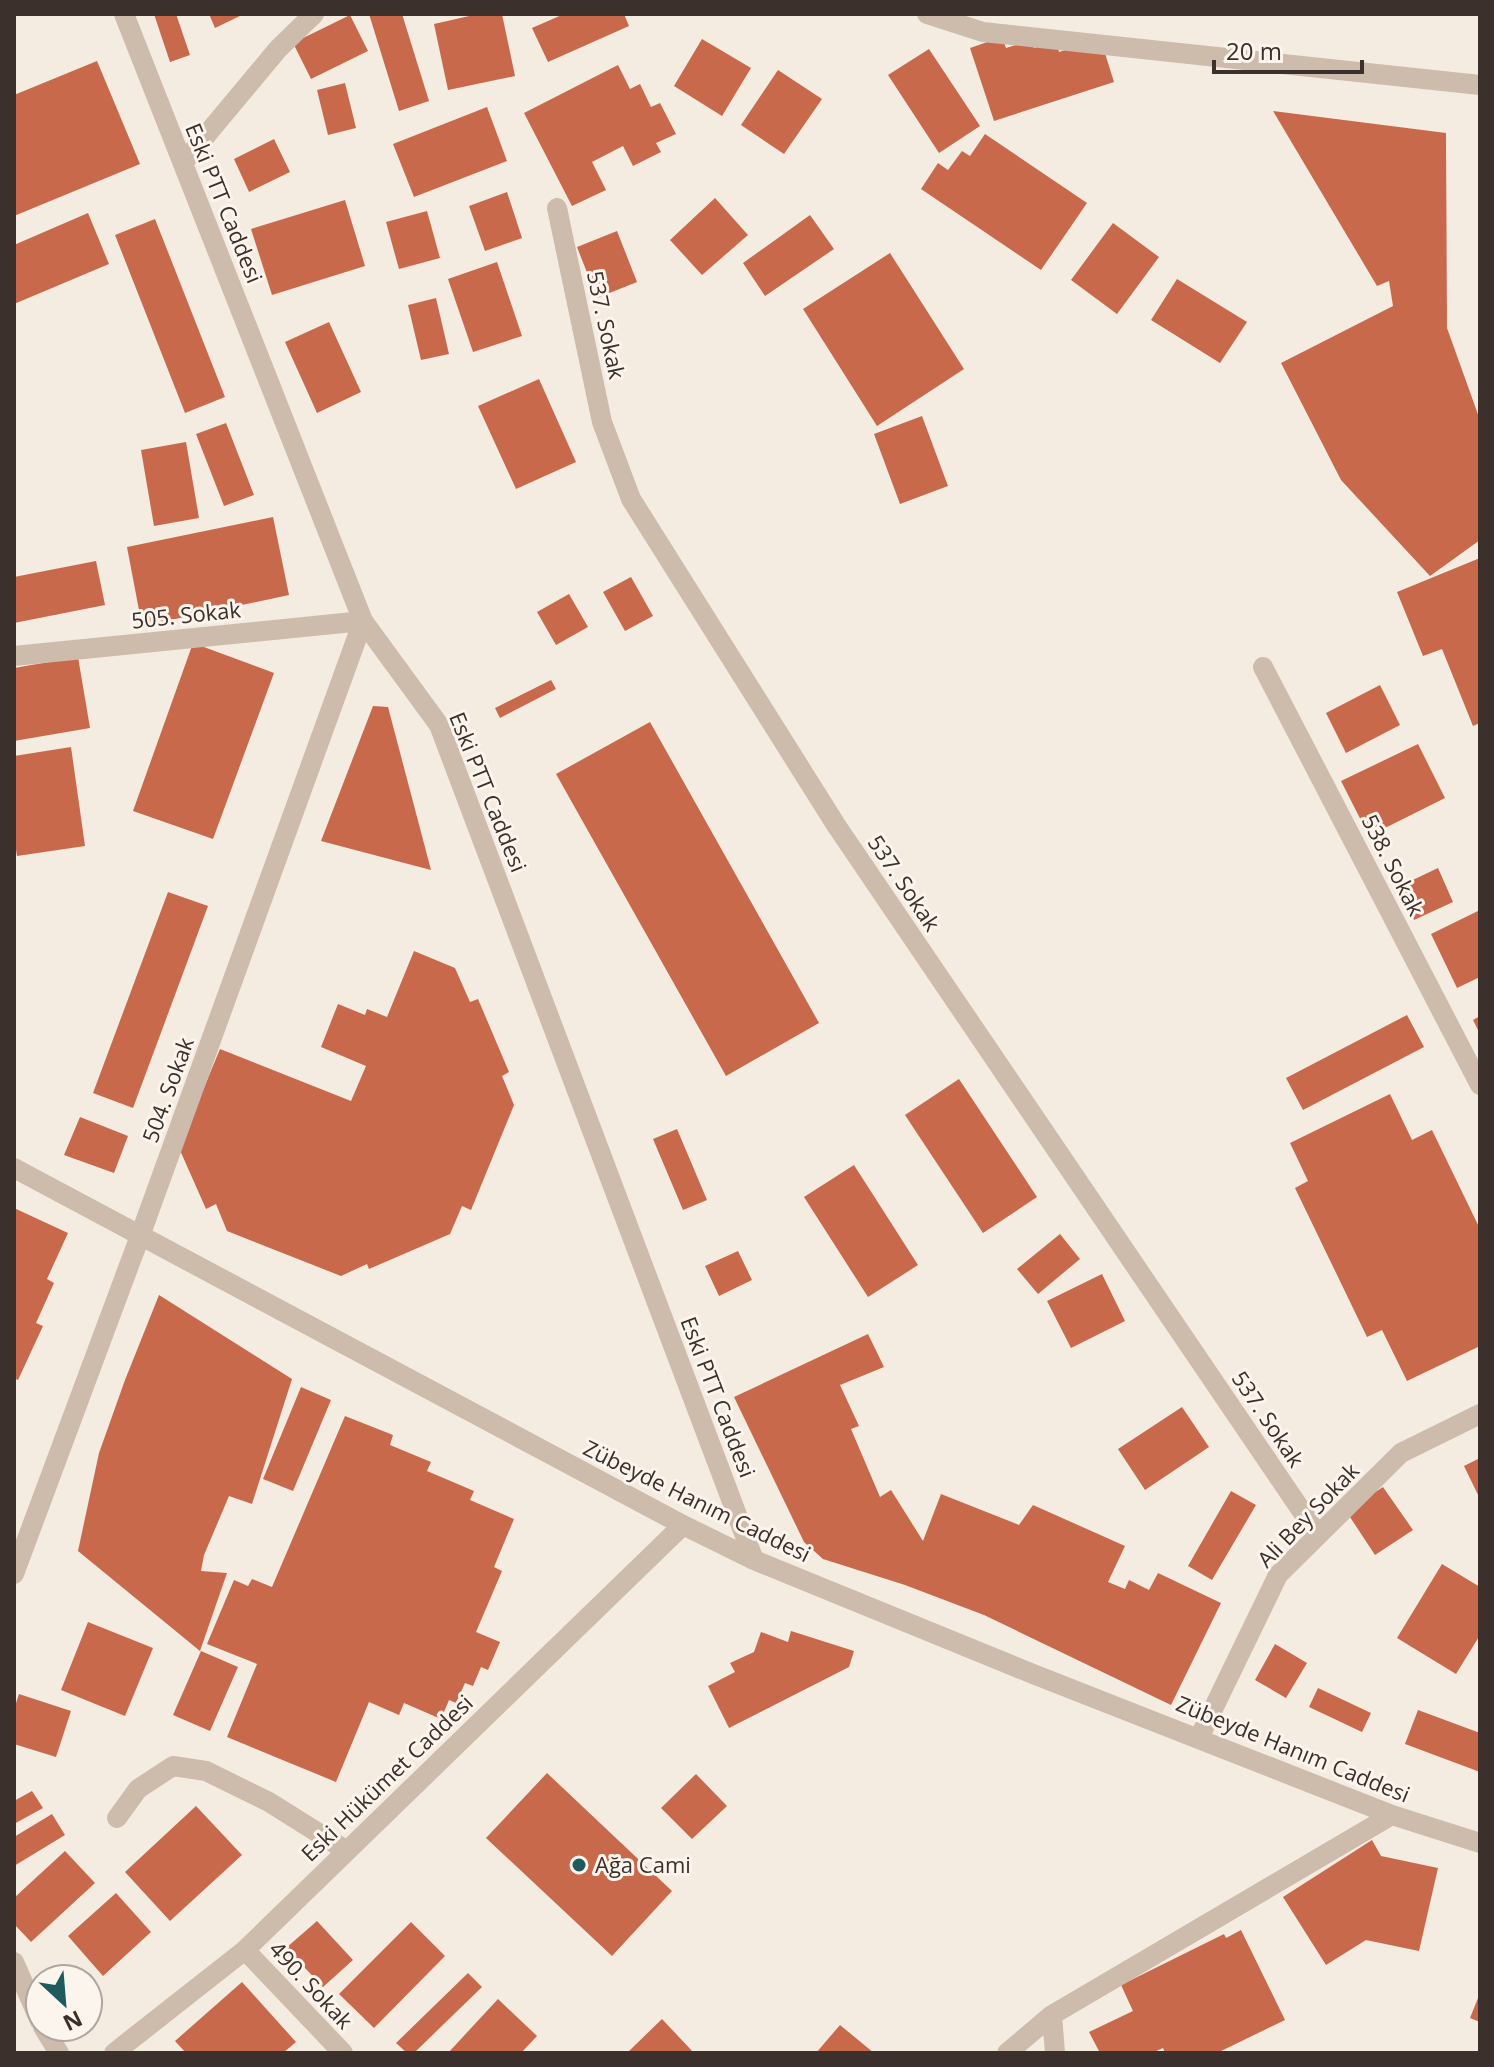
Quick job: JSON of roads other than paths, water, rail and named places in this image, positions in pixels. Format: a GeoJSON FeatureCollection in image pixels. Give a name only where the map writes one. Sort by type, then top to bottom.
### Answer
{"type":"FeatureCollection","features":[{"type":"Feature","properties":{"kind":"street","name":"Eski PTT Caddesi"},"geometry":{"type":"LineString","coordinates":[[124,14],[363,621],[439,725],[754,1560]]}},
{"type":"Feature","properties":{"kind":"street"},"geometry":{"type":"LineString","coordinates":[[183,163],[278,49],[314,14]]}},
{"type":"Feature","properties":{"kind":"street"},"geometry":{"type":"LineString","coordinates":[[927,14],[983,32],[1480,85]]}},
{"type":"Feature","properties":{"kind":"street","name":"537. Sokak"},"geometry":{"type":"LineString","coordinates":[[557,208],[602,422],[631,499],[836,825],[1318,1535]]}},
{"type":"Feature","properties":{"kind":"street","name":"505. Sokak"},"geometry":{"type":"LineString","coordinates":[[14,656],[363,621]]}},
{"type":"Feature","properties":{"kind":"street","name":"504. Sokak"},"geometry":{"type":"LineString","coordinates":[[14,1574],[363,621]]}},
{"type":"Feature","properties":{"kind":"street","name":"538. Sokak"},"geometry":{"type":"LineString","coordinates":[[1263,667],[1480,1085]]}},
{"type":"Feature","properties":{"kind":"street","name":"Zübeyde Hanım Caddesi"},"geometry":{"type":"LineString","coordinates":[[14,1168],[754,1560],[1392,1815],[1480,1843]]}},
{"type":"Feature","properties":{"kind":"street","name":"Ali Bey Sokak"},"geometry":{"type":"LineString","coordinates":[[1199,1738],[1278,1575],[1401,1453],[1480,1414]]}},
{"type":"Feature","properties":{"kind":"street","name":"Eski Hükümet Caddesi"},"geometry":{"type":"LineString","coordinates":[[114,2053],[245,1950],[683,1525]]}},
{"type":"Feature","properties":{"kind":"street"},"geometry":{"type":"LineString","coordinates":[[117,1818],[138,1789],[173,1766],[206,1771],[269,1802],[347,1851]]}},
{"type":"Feature","properties":{"kind":"street"},"geometry":{"type":"LineString","coordinates":[[1007,2053],[1052,2015],[1392,1815]]}},
{"type":"Feature","properties":{"kind":"street","name":"490. Sokak"},"geometry":{"type":"LineString","coordinates":[[245,1950],[343,2053]]}},
{"type":"Feature","properties":{"kind":"street"},"geometry":{"type":"LineString","coordinates":[[14,1962],[24,1985]]}},
{"type":"Feature","properties":{"kind":"street"},"geometry":{"type":"LineString","coordinates":[[1052,2015],[1055,2053]]}},
{"type":"Feature","properties":{"kind":"place","name":"Ağa Cami"},"geometry":{"type":"Point","coordinates":[579,1865]}}]}
